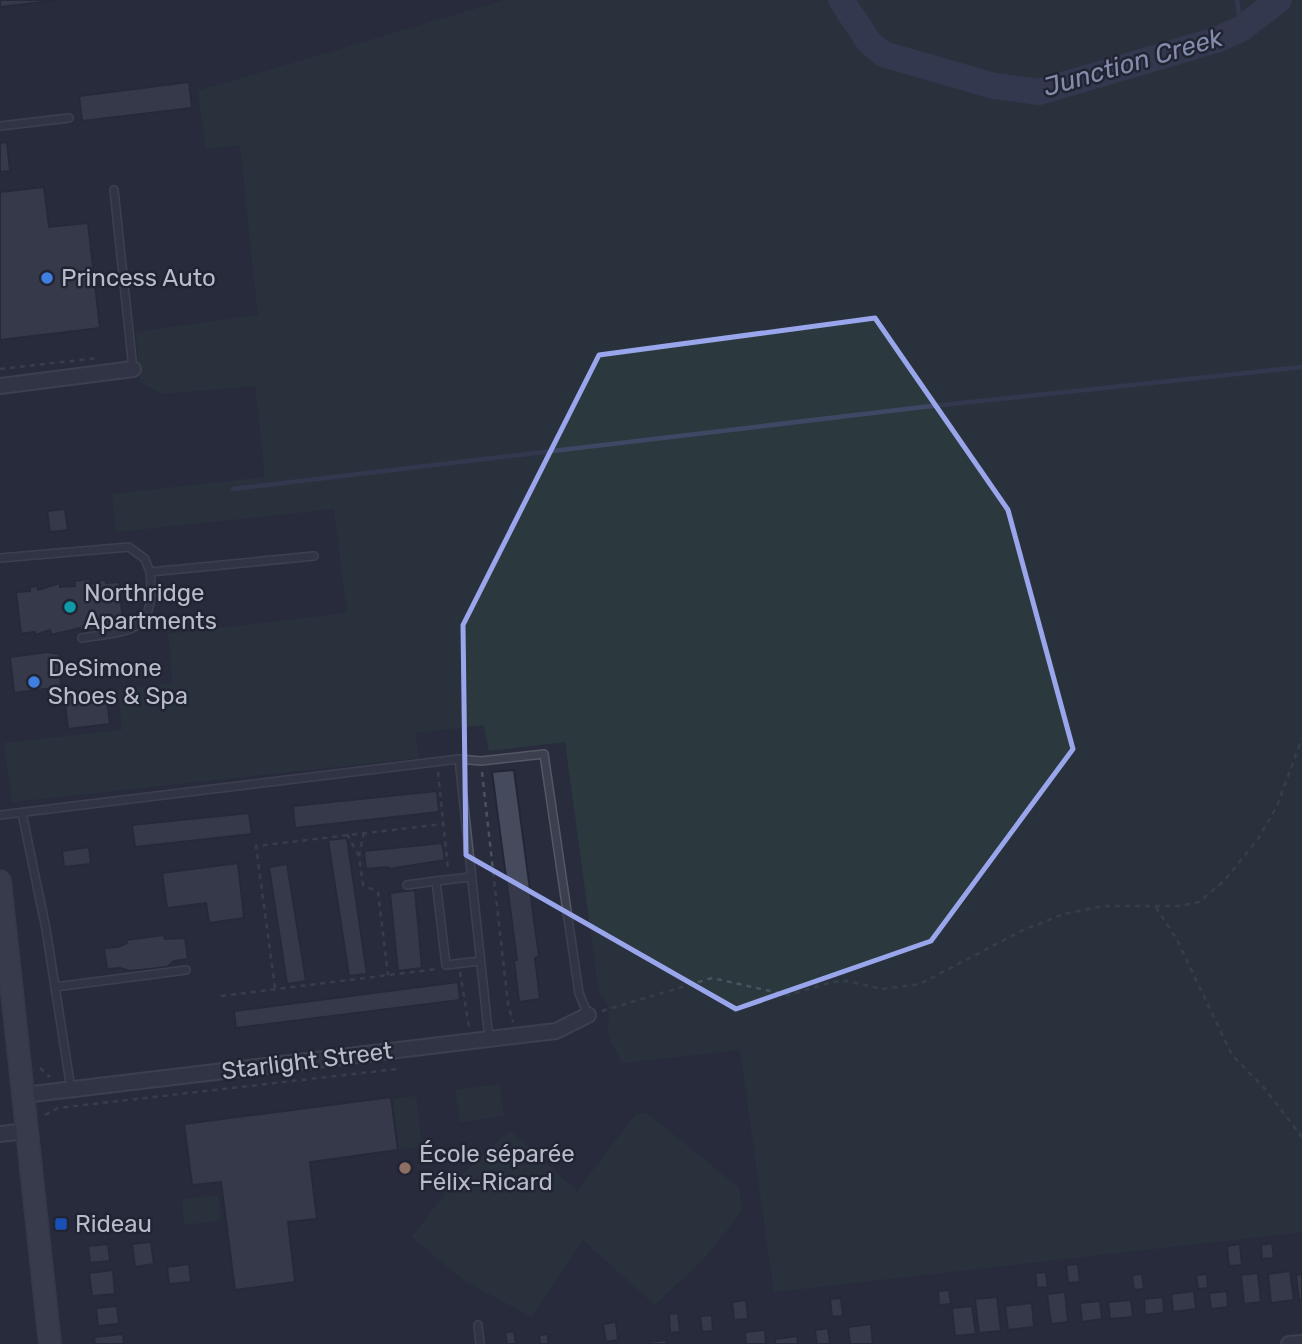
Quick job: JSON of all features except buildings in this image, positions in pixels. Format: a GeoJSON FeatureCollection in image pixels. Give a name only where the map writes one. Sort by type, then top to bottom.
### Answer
{"type":"FeatureCollection","features":[{"type":"Feature","properties":{"kind":"main road"},"geometry":{"type":"LineString","coordinates":[[0,881],[50,1344]]}},
{"type":"Feature","properties":{"kind":"street"},"geometry":{"type":"LineString","coordinates":[[0,386],[133,361]]}},
{"type":"Feature","properties":{"kind":"street","name":"Starlight Street"},"geometry":{"type":"LineString","coordinates":[[24,1096],[556,1031],[588,1015]]}},
{"type":"Feature","properties":{"kind":"street"},"geometry":{"type":"LineString","coordinates":[[0,1134],[28,1130]]}},
{"type":"Feature","properties":{"kind":"street"},"geometry":{"type":"LineString","coordinates":[[1289,1344],[1302,1343]]}},
{"type":"Feature","properties":{"kind":"lane"},"geometry":{"type":"LineString","coordinates":[[0,126],[69,118]]}},
{"type":"Feature","properties":{"kind":"lane"},"geometry":{"type":"LineString","coordinates":[[114,190],[133,361]]}},
{"type":"Feature","properties":{"kind":"lane"},"geometry":{"type":"LineString","coordinates":[[0,558],[129,547],[145,559],[150,572],[153,598],[148,616],[138,625],[121,632],[82,638]]}},
{"type":"Feature","properties":{"kind":"lane"},"geometry":{"type":"LineString","coordinates":[[150,572],[314,556]]}},
{"type":"Feature","properties":{"kind":"lane"},"geometry":{"type":"LineString","coordinates":[[0,816],[437,761],[481,761],[544,754],[579,993],[588,1015]]}},
{"type":"Feature","properties":{"kind":"lane"},"geometry":{"type":"LineString","coordinates":[[459,759],[489,1039]]}},
{"type":"Feature","properties":{"kind":"lane"},"geometry":{"type":"LineString","coordinates":[[22,813],[71,1089]]}},
{"type":"Feature","properties":{"kind":"lane"},"geometry":{"type":"LineString","coordinates":[[407,885],[471,877]]}},
{"type":"Feature","properties":{"kind":"lane"},"geometry":{"type":"LineString","coordinates":[[436,881],[446,965],[480,961]]}},
{"type":"Feature","properties":{"kind":"lane"},"geometry":{"type":"LineString","coordinates":[[55,987],[186,970]]}},
{"type":"Feature","properties":{"kind":"lane"},"geometry":{"type":"LineString","coordinates":[[478,1325],[480,1344]]}},
{"type":"Feature","properties":{"kind":"path"},"geometry":{"type":"LineString","coordinates":[[0,369],[133,361]]}},
{"type":"Feature","properties":{"kind":"path"},"geometry":{"type":"LineString","coordinates":[[588,1015],[712,978],[788,995],[833,982],[847,981],[882,989],[920,984],[1023,930],[1064,914],[1104,906],[1156,907],[1199,902],[1224,881],[1258,839],[1277,806],[1302,738]]}},
{"type":"Feature","properties":{"kind":"path"},"geometry":{"type":"LineString","coordinates":[[437,761],[449,880]]}},
{"type":"Feature","properties":{"kind":"path"},"geometry":{"type":"LineString","coordinates":[[481,761],[508,1004],[513,1022]]}},
{"type":"Feature","properties":{"kind":"path"},"geometry":{"type":"LineString","coordinates":[[275,988],[256,846],[443,824]]}},
{"type":"Feature","properties":{"kind":"path"},"geometry":{"type":"LineString","coordinates":[[363,832],[359,856],[363,885],[378,892],[388,975]]}},
{"type":"Feature","properties":{"kind":"path"},"geometry":{"type":"LineString","coordinates":[[347,834],[359,856]]}},
{"type":"Feature","properties":{"kind":"path"},"geometry":{"type":"LineString","coordinates":[[1156,907],[1199,984],[1232,1055],[1265,1089],[1302,1137]]}},
{"type":"Feature","properties":{"kind":"path"},"geometry":{"type":"LineString","coordinates":[[459,963],[469,1027]]}},
{"type":"Feature","properties":{"kind":"path"},"geometry":{"type":"LineString","coordinates":[[221,996],[442,968],[446,965]]}},
{"type":"Feature","properties":{"kind":"path"},"geometry":{"type":"LineString","coordinates":[[45,1115],[58,1108],[397,1069]]}},
{"type":"Feature","properties":{"kind":"highlighted area"},"geometry":{"type":"Polygon","coordinates":[[[875,318],[1008,510],[1073,749],[931,941],[736,1009],[466,855],[463,625],[599,355],[875,318]]]}},
{"type":"Feature","properties":{"kind":"shaded area"},"geometry":{"type":"Polygon","coordinates":[[[505,0],[1302,0],[1302,1232],[774,1292],[740,1050],[622,1063],[610,1039],[608,1006],[599,993],[565,742],[489,751],[484,725],[415,733],[419,758],[12,802],[4,743],[122,730],[118,690],[173,683],[168,634],[347,613],[334,509],[116,532],[112,494],[265,477],[255,386],[161,394],[140,382],[136,332],[258,315],[240,145],[206,149],[198,91],[505,0]]]}},
{"type":"Feature","properties":{"kind":"shaded area"},"geometry":{"type":"Polygon","coordinates":[[[500,1084],[504,1116],[460,1122],[455,1090],[500,1084]]]}},
{"type":"Feature","properties":{"kind":"shaded area"},"geometry":{"type":"Polygon","coordinates":[[[416,1096],[422,1147],[399,1149],[393,1099],[416,1096]]]}},
{"type":"Feature","properties":{"kind":"shaded area"},"geometry":{"type":"Polygon","coordinates":[[[647,1113],[739,1188],[742,1211],[706,1256],[655,1305],[583,1240],[532,1317],[466,1282],[412,1237],[455,1181],[510,1131],[577,1191],[636,1114],[647,1113]]]}},
{"type":"Feature","properties":{"kind":"shaded area"},"geometry":{"type":"Polygon","coordinates":[[[218,1195],[221,1220],[184,1225],[182,1199],[218,1195]]]}},
{"type":"Feature","properties":{"kind":"waterway","name":"Junction Creek"},"geometry":{"type":"LineString","coordinates":[[841,0],[869,42],[883,54],[994,86],[1039,92],[1216,40],[1241,29],[1279,0]]}},
{"type":"Feature","properties":{"kind":"waterway"},"geometry":{"type":"LineString","coordinates":[[1237,0],[1241,29]]}},
{"type":"Feature","properties":{"kind":"waterway"},"geometry":{"type":"LineString","coordinates":[[233,489],[923,407],[1302,367]]}},
{"type":"Feature","properties":{"kind":"place","name":"Princess Auto"},"geometry":{"type":"Point","coordinates":[47,278]}},
{"type":"Feature","properties":{"kind":"place","name":"Northridge Apartments"},"geometry":{"type":"Point","coordinates":[70,607]}},
{"type":"Feature","properties":{"kind":"place","name":"DeSimone Shoes & Spa"},"geometry":{"type":"Point","coordinates":[34,682]}},
{"type":"Feature","properties":{"kind":"place","name":"École séparée Félix-Ricard"},"geometry":{"type":"Point","coordinates":[405,1168]}},
{"type":"Feature","properties":{"kind":"place","name":"Rideau"},"geometry":{"type":"Point","coordinates":[61,1224]}}]}
